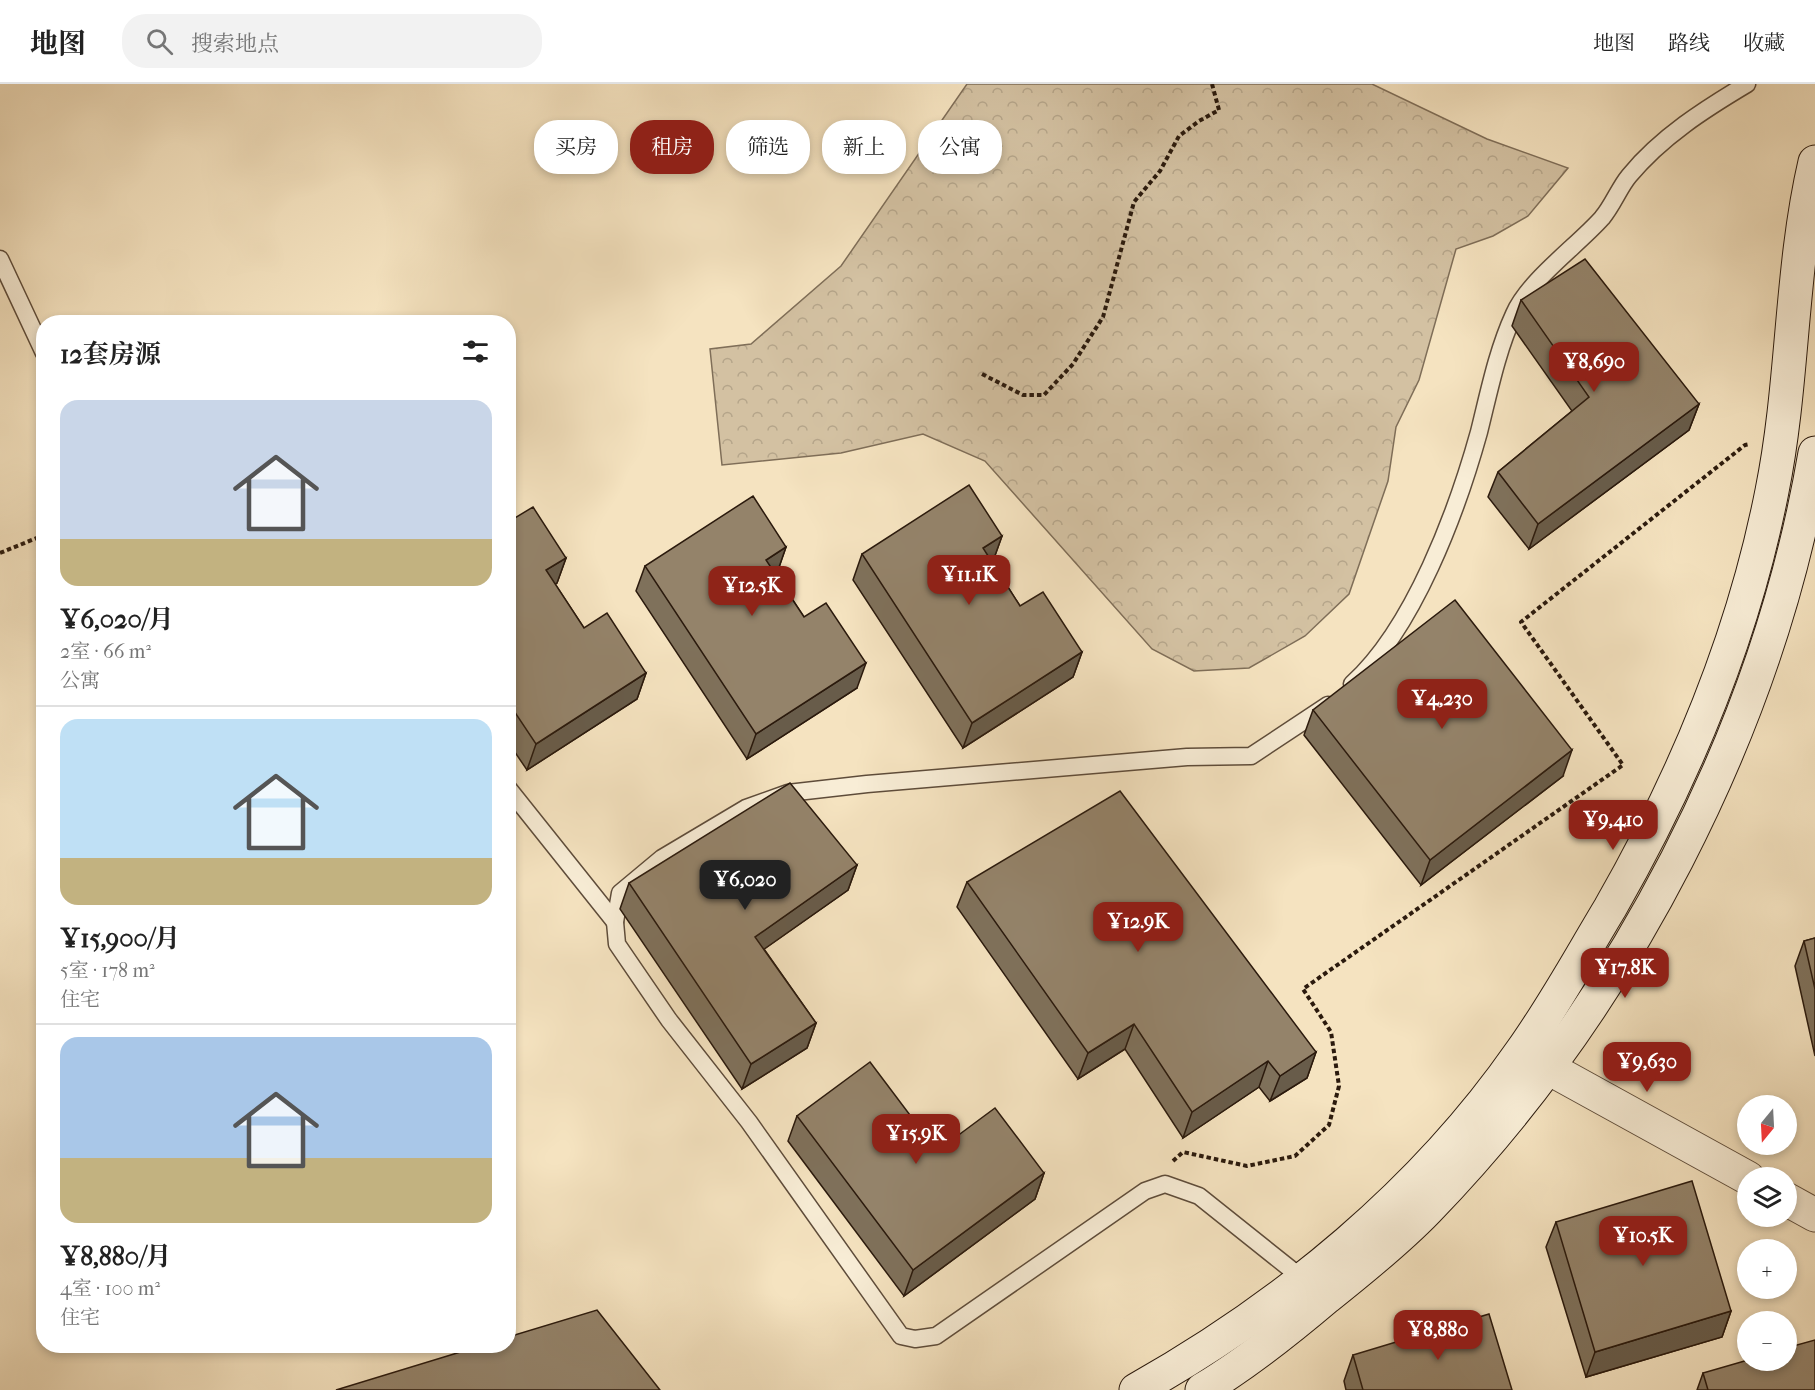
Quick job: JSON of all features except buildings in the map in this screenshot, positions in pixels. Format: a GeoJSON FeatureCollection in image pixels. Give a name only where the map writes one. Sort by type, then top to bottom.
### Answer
{"type":"FeatureCollection","features":[{"type":"Feature","properties":{"kind":"main road"},"geometry":{"type":"LineString","coordinates":[[1202,1390],[1279,1338],[1426,1211],[1483,1148],[1534,1060],[1671,794],[1705,718],[1751,584],[1780,444],[1799,262],[1815,162]]}},
{"type":"Feature","properties":{"kind":"main road"},"geometry":{"type":"LineString","coordinates":[[1136,1390],[1243,1325],[1353,1238],[1412,1182],[1488,1096],[1534,1060],[1608,979],[1662,884],[1742,716],[1783,596],[1803,518],[1815,454],[1780,444]]}},
{"type":"Feature","properties":{"kind":"main road"},"geometry":{"type":"LineString","coordinates":[[1534,1060],[1737,1172]]}},
{"type":"Feature","properties":{"kind":"main road"},"geometry":{"type":"LineString","coordinates":[[1797,1205],[1815,1215]]}},
{"type":"Feature","properties":{"kind":"lane"},"geometry":{"type":"LineString","coordinates":[[1303,1279],[1199,1196],[1165,1184],[1145,1191],[936,1336],[915,1339],[901,1336],[748,1122],[669,1020],[617,944],[615,922],[620,893],[662,858],[746,808],[788,793],[867,783],[1187,757],[1251,756],[1324,709],[1359,677],[1386,645],[1412,606],[1458,504],[1502,345],[1515,311],[1546,272],[1603,217],[1629,176],[1662,142],[1691,120],[1747,84]]}},
{"type":"Feature","properties":{"kind":"lane"},"geometry":{"type":"LineString","coordinates":[[0,259],[36,336]]}},
{"type":"Feature","properties":{"kind":"lane"},"geometry":{"type":"LineString","coordinates":[[516,798],[615,922]]}},
{"type":"Feature","properties":{"kind":"path"},"geometry":{"type":"LineString","coordinates":[[982,374],[1023,395],[1044,395],[1073,364],[1103,317],[1134,202],[1160,171],[1179,136],[1219,110],[1212,84]]}},
{"type":"Feature","properties":{"kind":"path"},"geometry":{"type":"LineString","coordinates":[[1145,1191],[1183,1152],[1247,1166],[1295,1156],[1329,1125],[1339,1086],[1331,1032],[1303,989],[1623,765],[1521,622],[1745,444],[1780,444]]}},
{"type":"Feature","properties":{"kind":"path"},"geometry":{"type":"LineString","coordinates":[[0,553],[36,538]]}},
{"type":"Feature","properties":{"kind":"green space"},"geometry":{"type":"Polygon","coordinates":[[[967,84],[1372,84],[1487,139],[1568,168],[1528,216],[1493,236],[1456,249],[1419,380],[1396,427],[1388,481],[1349,594],[1305,636],[1249,668],[1194,671],[1152,649],[985,461],[923,434],[841,453],[722,465],[710,349],[751,344],[841,266],[918,155],[918,174],[1002,174],[1002,120],[942,120],[967,84]]]}}]}
